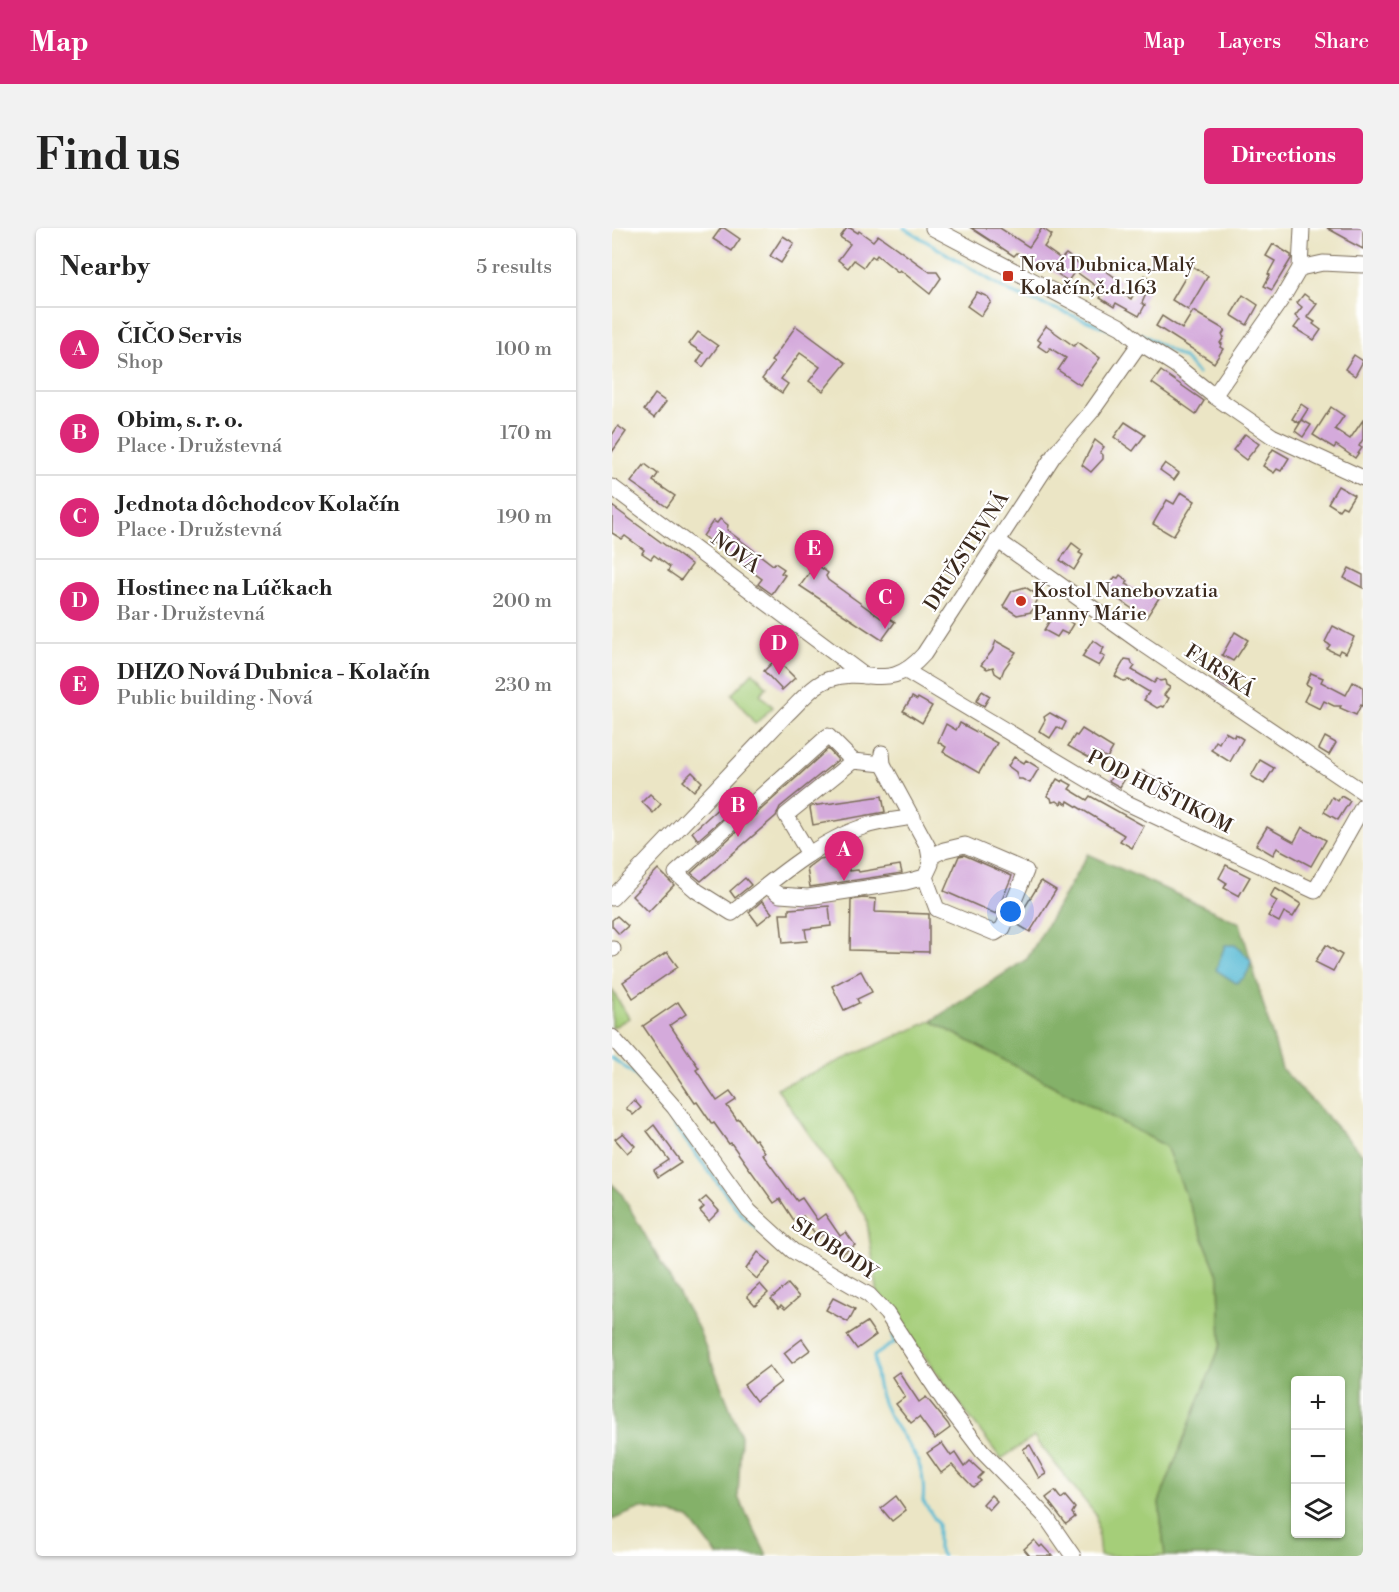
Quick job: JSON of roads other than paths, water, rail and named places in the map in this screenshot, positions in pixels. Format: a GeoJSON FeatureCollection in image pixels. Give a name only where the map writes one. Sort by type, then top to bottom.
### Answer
{"type":"FeatureCollection","features":[{"type":"Feature","properties":{"kind":"street"},"geometry":{"type":"LineString","coordinates":[[933,228],[1121,327],[1140,343],[1175,365],[1214,396],[1272,436],[1363,478]]}},
{"type":"Feature","properties":{"kind":"street"},"geometry":{"type":"LineString","coordinates":[[1214,396],[1283,297],[1300,268],[1302,228]]}},
{"type":"Feature","properties":{"kind":"street"},"geometry":{"type":"LineString","coordinates":[[1300,268],[1323,262],[1363,265]]}},
{"type":"Feature","properties":{"kind":"street","name":"DRUŽSTEVNÁ"},"geometry":{"type":"LineString","coordinates":[[906,671],[924,654],[1054,455],[1092,411],[1140,343]]}},
{"type":"Feature","properties":{"kind":"street","name":"NOVÁ"},"geometry":{"type":"LineString","coordinates":[[612,487],[865,676]]}},
{"type":"Feature","properties":{"kind":"street","name":"FARSKÁ"},"geometry":{"type":"LineString","coordinates":[[997,540],[1143,644],[1363,792]]}},
{"type":"Feature","properties":{"kind":"street"},"geometry":{"type":"LineString","coordinates":[[830,679],[834,653]]}},
{"type":"Feature","properties":{"kind":"street"},"geometry":{"type":"LineString","coordinates":[[612,898],[787,714],[818,685],[830,679],[845,676],[894,676],[906,671]]}},
{"type":"Feature","properties":{"kind":"street","name":"POD HÚŠTIKOM"},"geometry":{"type":"LineString","coordinates":[[906,671],[1127,803],[1314,891],[1363,806]]}},
{"type":"Feature","properties":{"kind":"street"},"geometry":{"type":"LineString","coordinates":[[853,761],[828,736],[676,873],[697,891],[732,913],[809,854],[863,827],[913,817]]}},
{"type":"Feature","properties":{"kind":"street"},"geometry":{"type":"LineString","coordinates":[[809,854],[786,815],[853,761],[883,758],[928,847],[931,864],[925,877],[937,909],[995,933],[1003,928],[1026,871],[965,846],[944,850],[930,857]]}},
{"type":"Feature","properties":{"kind":"street"},"geometry":{"type":"LineString","coordinates":[[766,886],[780,895],[808,897],[925,877]]}},
{"type":"Feature","properties":{"kind":"street","name":"SLOBODY"},"geometry":{"type":"LineString","coordinates":[[612,1037],[674,1107],[749,1211],[793,1251],[869,1295],[887,1314],[944,1401],[982,1451],[1046,1517],[1072,1556]]}},
{"type":"Feature","properties":{"kind":"water"},"geometry":{"type":"Polygon","coordinates":[[[1225,945],[1235,945],[1251,960],[1246,974],[1236,983],[1216,970],[1225,945]]]}},
{"type":"Feature","properties":{"kind":"waterway"},"geometry":{"type":"LineString","coordinates":[[904,228],[1010,292],[1114,331]]}},
{"type":"Feature","properties":{"kind":"waterway"},"geometry":{"type":"LineString","coordinates":[[1142,334],[1185,359],[1198,374]]}},
{"type":"Feature","properties":{"kind":"waterway"},"geometry":{"type":"LineString","coordinates":[[612,1058],[636,1075],[742,1215],[792,1259]]}},
{"type":"Feature","properties":{"kind":"waterway"},"geometry":{"type":"LineString","coordinates":[[893,1336],[895,1342],[874,1356],[878,1387],[890,1418],[917,1460],[921,1471],[923,1501],[938,1524],[938,1549],[943,1556]]}},
{"type":"Feature","properties":{"kind":"place","name":"Nová Dubnica,Malý Kolačín,č.d.163"},"geometry":{"type":"Point","coordinates":[1008,276]}},
{"type":"Feature","properties":{"kind":"place","name":"DHZO Nová Dubnica - Kolačín"},"geometry":{"type":"Point","coordinates":[814,580]}},
{"type":"Feature","properties":{"kind":"place","name":"Kostol Nanebovzatia Panny Márie"},"geometry":{"type":"Point","coordinates":[1021,601]}},
{"type":"Feature","properties":{"kind":"place","name":"Jednota dôchodcov Kolačín"},"geometry":{"type":"Point","coordinates":[885,629]}},
{"type":"Feature","properties":{"kind":"place","name":"Hostinec na Lúčkach"},"geometry":{"type":"Point","coordinates":[779,675]}},
{"type":"Feature","properties":{"kind":"place","name":"Obim, s. r. o."},"geometry":{"type":"Point","coordinates":[738,837]}},
{"type":"Feature","properties":{"kind":"place","name":"ČIČO Servis"},"geometry":{"type":"Point","coordinates":[844,881]}}]}
